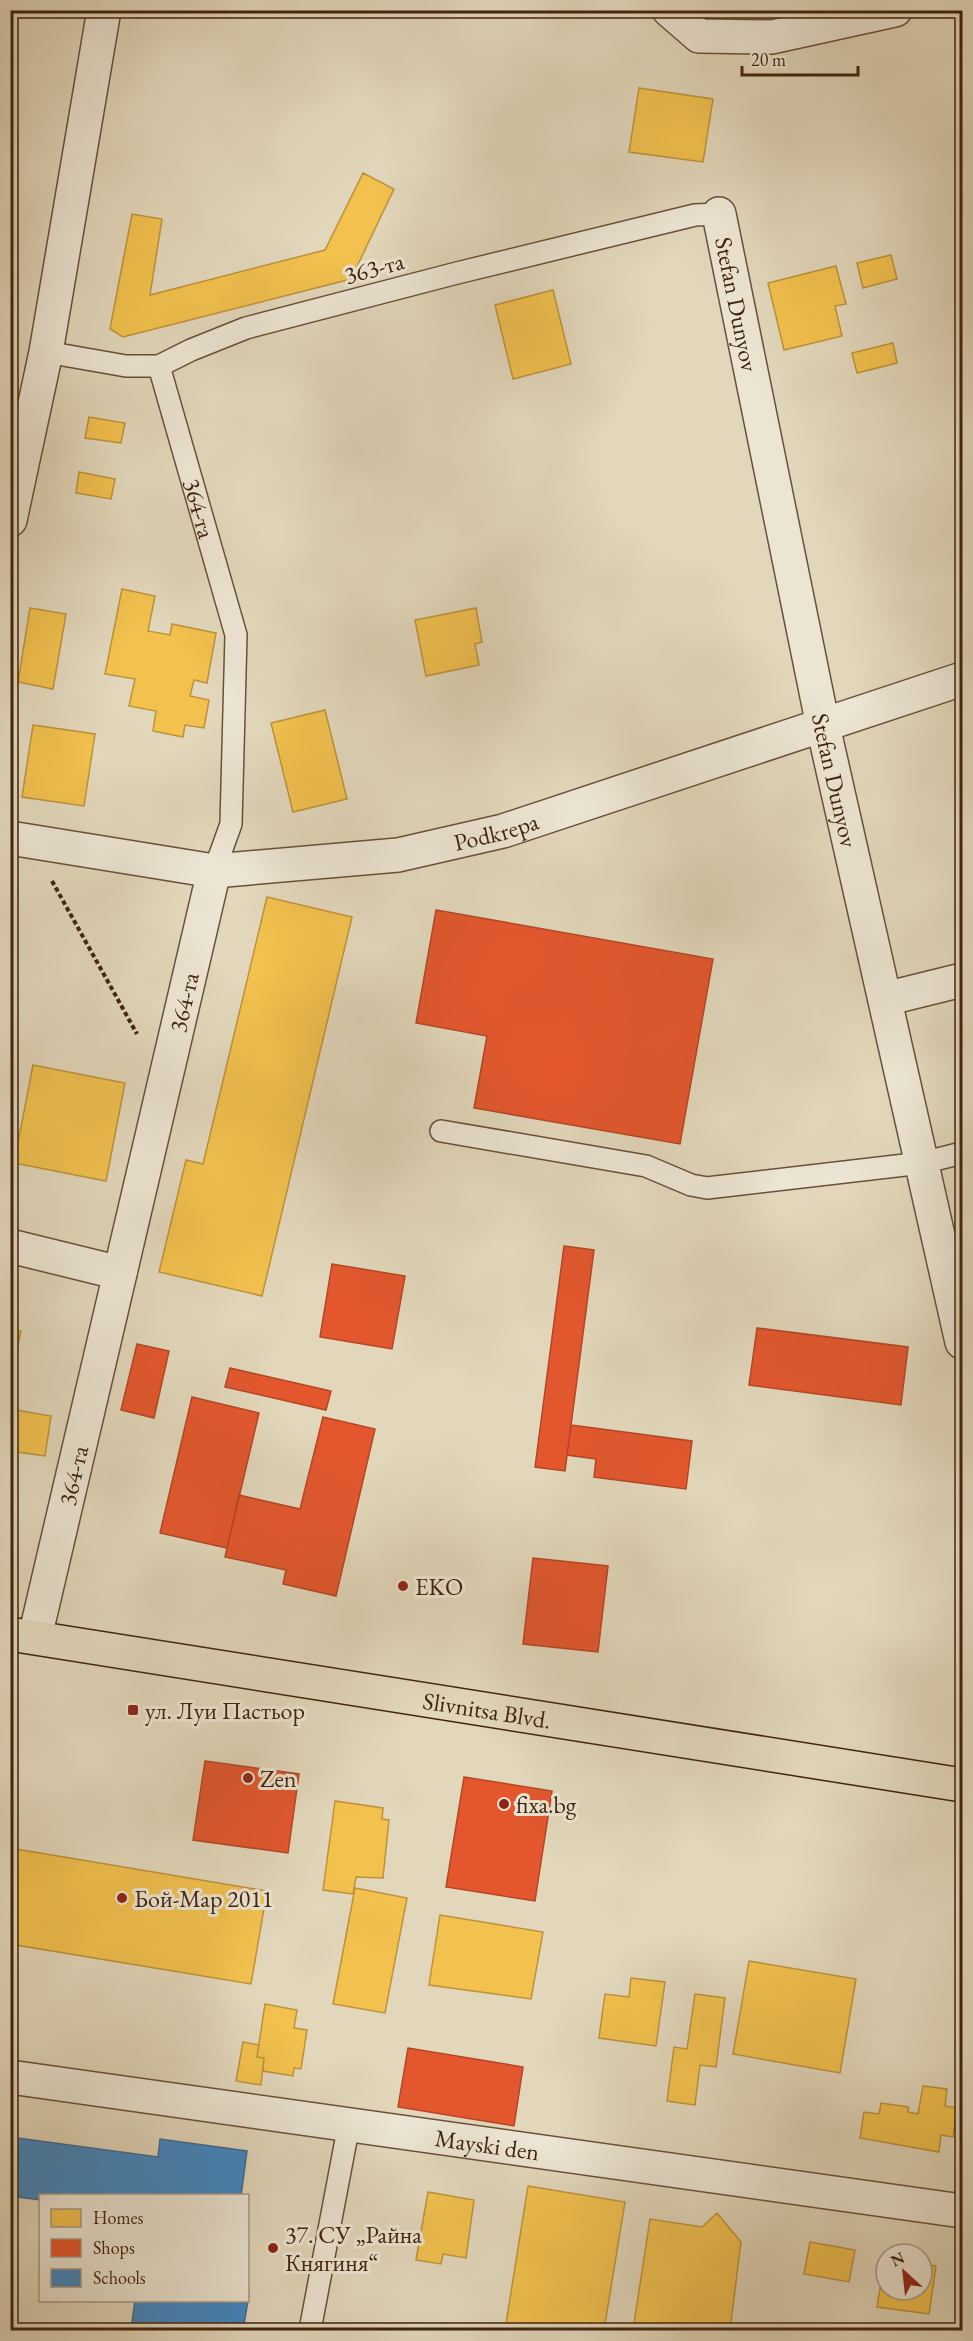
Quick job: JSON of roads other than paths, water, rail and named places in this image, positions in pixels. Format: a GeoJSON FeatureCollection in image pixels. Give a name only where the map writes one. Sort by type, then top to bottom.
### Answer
{"type":"FeatureCollection","features":[{"type":"Feature","properties":{"kind":"main road","name":"Slivnitsa Blvd."},"geometry":{"type":"LineString","coordinates":[[23,1636],[963,1785]]}},
{"type":"Feature","properties":{"kind":"street"},"geometry":{"type":"LineString","coordinates":[[10,520],[46,352],[104,10]]}},
{"type":"Feature","properties":{"kind":"street"},"geometry":{"type":"LineString","coordinates":[[669,10],[699,36],[772,37],[895,10]]}},
{"type":"Feature","properties":{"kind":"street","name":"Stefan Dunyov"},"geometry":{"type":"LineString","coordinates":[[719,214],[823,726],[963,1342]]}},
{"type":"Feature","properties":{"kind":"street","name":"Podkrepa"},"geometry":{"type":"LineString","coordinates":[[20,840],[214,871],[398,855],[503,831],[963,680]]}},
{"type":"Feature","properties":{"kind":"street","name":"364-та"},"geometry":{"type":"LineString","coordinates":[[23,1636],[120,1273],[214,871]]}},
{"type":"Feature","properties":{"kind":"street"},"geometry":{"type":"LineString","coordinates":[[885,999],[963,980]]}},
{"type":"Feature","properties":{"kind":"street"},"geometry":{"type":"LineString","coordinates":[[10,1246],[120,1273]]}},
{"type":"Feature","properties":{"kind":"street","name":"Mayski den"},"geometry":{"type":"LineString","coordinates":[[10,2077],[963,2211]]}},
{"type":"Feature","properties":{"kind":"lane","name":"363-та"},"geometry":{"type":"LineString","coordinates":[[46,352],[126,366],[159,366],[191,350],[246,328],[661,223],[695,215],[719,214]]}},
{"type":"Feature","properties":{"kind":"lane","name":"364-та"},"geometry":{"type":"LineString","coordinates":[[159,366],[236,635],[231,824],[214,871]]}},
{"type":"Feature","properties":{"kind":"lane"},"geometry":{"type":"LineString","coordinates":[[441,1131],[646,1167],[691,1185],[707,1188],[922,1163],[963,1153]]}},
{"type":"Feature","properties":{"kind":"lane"},"geometry":{"type":"LineString","coordinates":[[310,2331],[349,2124]]}},
{"type":"Feature","properties":{"kind":"place","name":"EKO"},"geometry":{"type":"Point","coordinates":[403,1586]}},
{"type":"Feature","properties":{"kind":"place","name":"ул. Луи Пастьор"},"geometry":{"type":"Point","coordinates":[133,1710]}},
{"type":"Feature","properties":{"kind":"place","name":"Zen"},"geometry":{"type":"Point","coordinates":[248,1778]}},
{"type":"Feature","properties":{"kind":"place","name":"fixa.bg"},"geometry":{"type":"Point","coordinates":[504,1804]}},
{"type":"Feature","properties":{"kind":"place","name":"Бой-Мар 2011"},"geometry":{"type":"Point","coordinates":[122,1898]}},
{"type":"Feature","properties":{"kind":"place","name":"37. СУ „Райна Княгиня“"},"geometry":{"type":"Point","coordinates":[273,2248]}}]}
